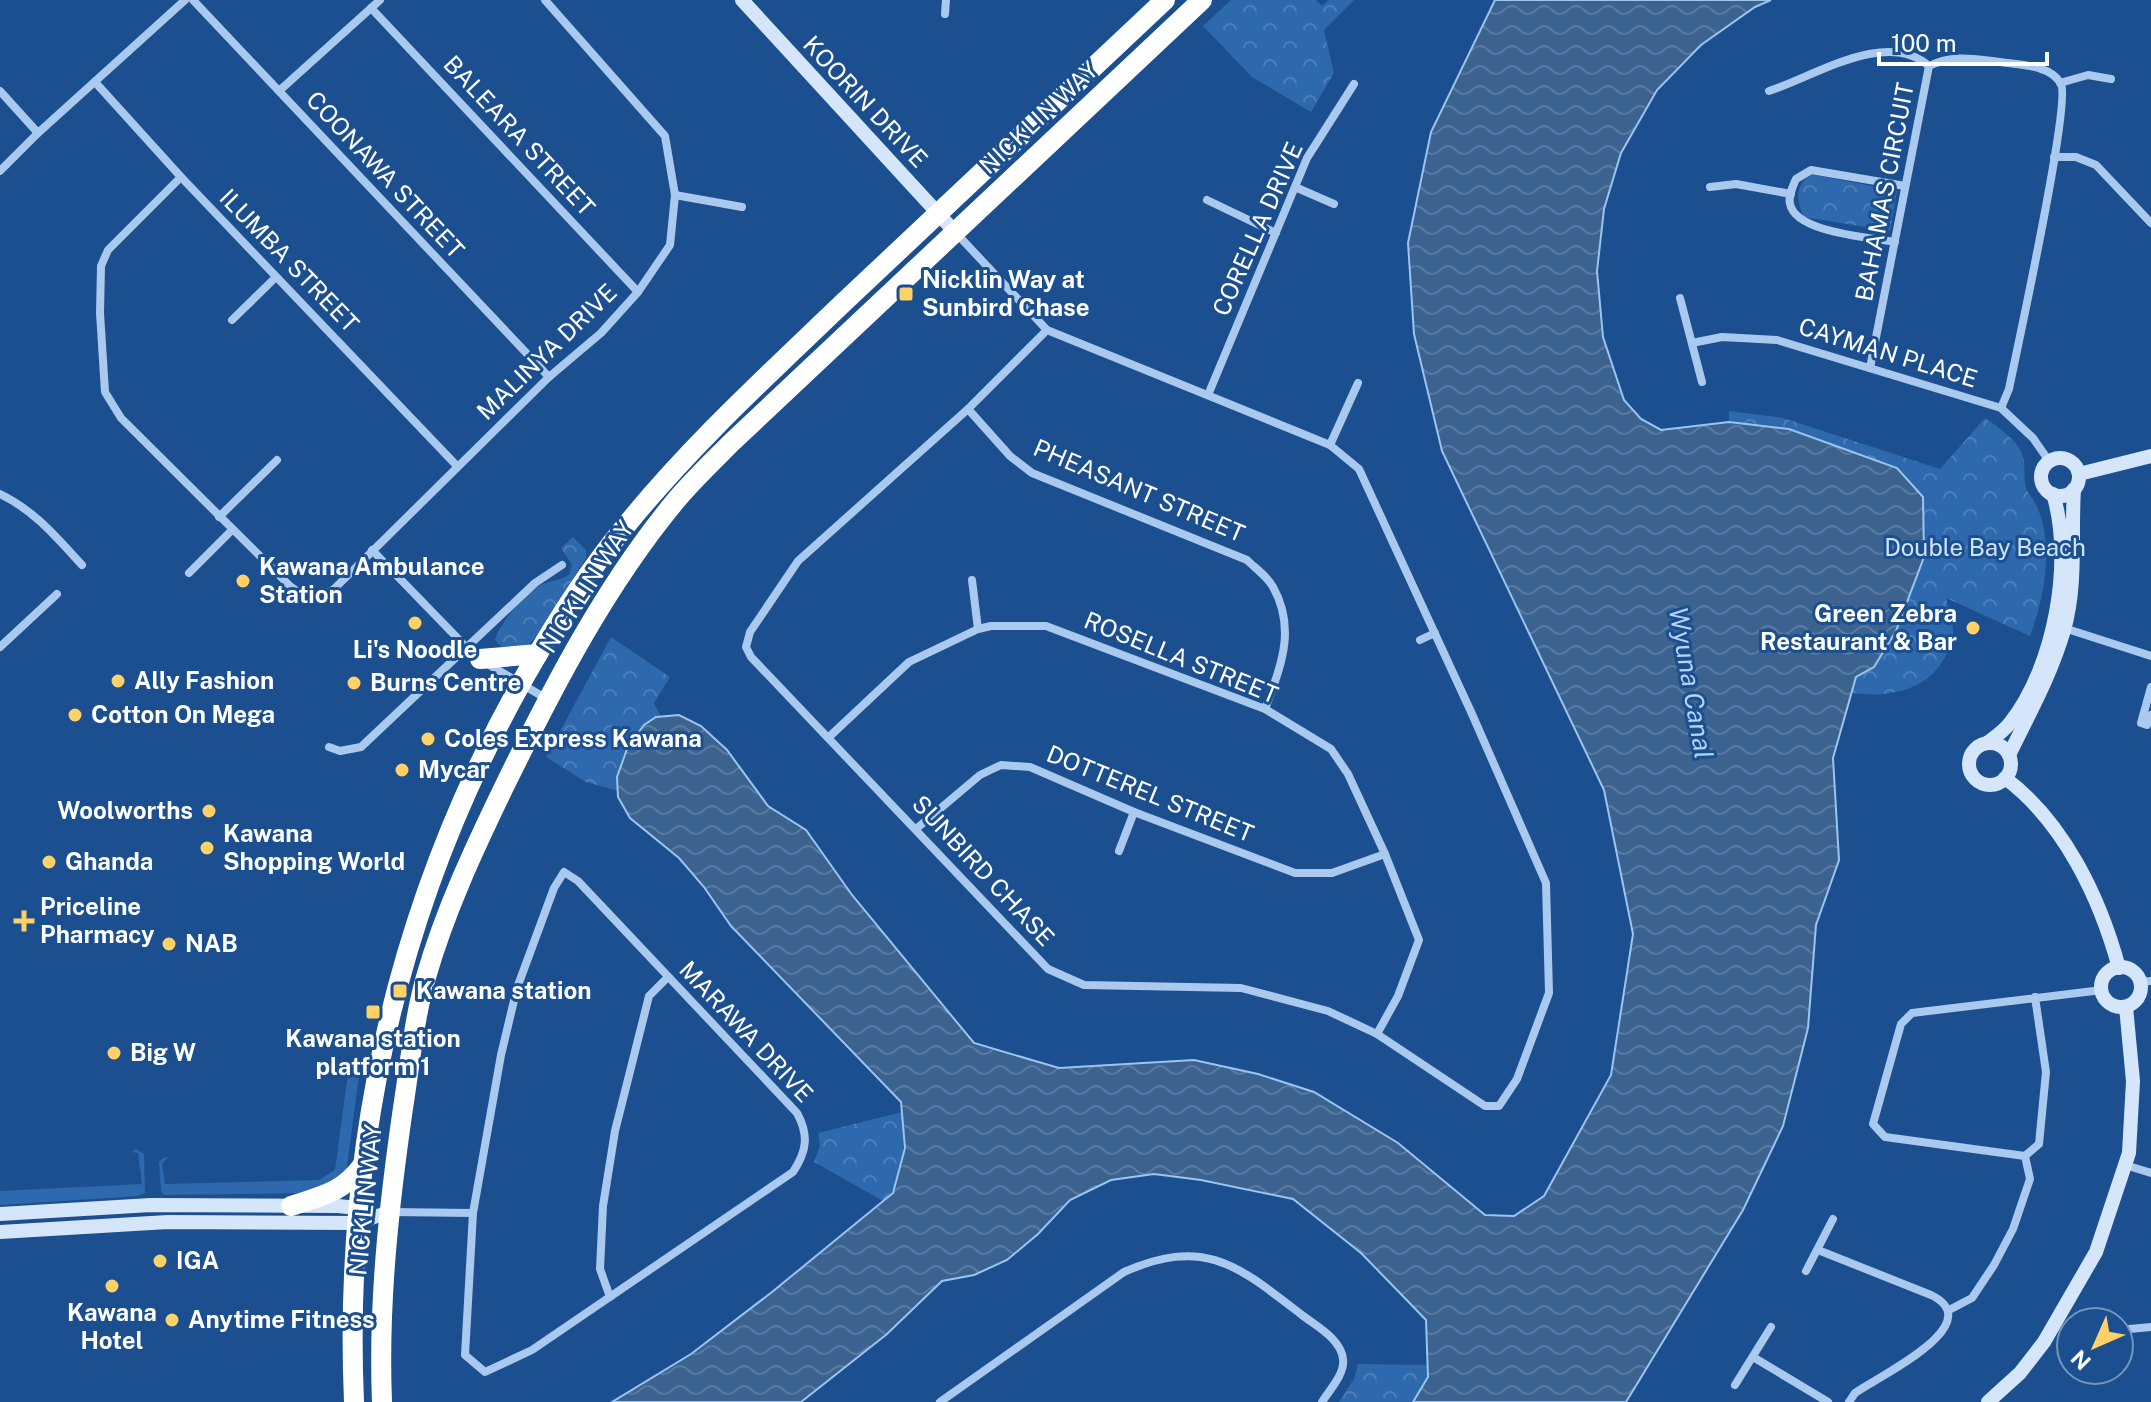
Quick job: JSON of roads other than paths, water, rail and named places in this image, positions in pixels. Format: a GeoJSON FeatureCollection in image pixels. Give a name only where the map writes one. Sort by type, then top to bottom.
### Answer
{"type":"FeatureCollection","features":[{"type":"Feature","properties":{"kind":"highway","name":"NICKLIN WAY"},"geometry":{"type":"LineString","coordinates":[[354,1402],[353,1288],[358,1215],[368,1117],[383,1039],[406,953],[454,817],[483,753],[538,654],[620,532],[733,408],[1165,0]]}},
{"type":"Feature","properties":{"kind":"highway","name":"NICKLIN WAY"},"geometry":{"type":"LineString","coordinates":[[382,1402],[382,1294],[389,1212],[417,1018],[432,958],[463,875],[548,699],[640,549],[679,498],[743,431],[1202,0]]}},
{"type":"Feature","properties":{"kind":"highway"},"geometry":{"type":"LineString","coordinates":[[473,654],[538,654]]}},
{"type":"Feature","properties":{"kind":"highway"},"geometry":{"type":"LineString","coordinates":[[291,1206],[339,1189],[362,1166]]}},
{"type":"Feature","properties":{"kind":"street"},"geometry":{"type":"LineString","coordinates":[[0,171],[185,0]]}},
{"type":"Feature","properties":{"kind":"street","name":"COONAWA STREET"},"geometry":{"type":"LineString","coordinates":[[193,0],[549,377]]}},
{"type":"Feature","properties":{"kind":"street"},"geometry":{"type":"LineString","coordinates":[[279,91],[380,0]]}},
{"type":"Feature","properties":{"kind":"street","name":"MALINYA DRIVE"},"geometry":{"type":"LineString","coordinates":[[181,177],[108,250],[101,266],[105,392],[121,418],[291,587],[301,594],[323,596],[334,589],[549,377],[601,333],[638,292],[670,245],[675,195],[665,136],[545,0]]}},
{"type":"Feature","properties":{"kind":"street","name":"KOORIN DRIVE"},"geometry":{"type":"LineString","coordinates":[[742,0],[956,233]]}},
{"type":"Feature","properties":{"kind":"street"},"geometry":{"type":"LineString","coordinates":[[945,14],[946,0]]}},
{"type":"Feature","properties":{"kind":"street","name":"BALEARA STREET"},"geometry":{"type":"LineString","coordinates":[[371,8],[638,292]]}},
{"type":"Feature","properties":{"kind":"street"},"geometry":{"type":"LineString","coordinates":[[1769,91],[1841,60],[1883,53],[1916,55],[1929,66]]}},
{"type":"Feature","properties":{"kind":"street","name":"BAHAMAS CIRCUIT"},"geometry":{"type":"LineString","coordinates":[[1870,368],[1929,66],[1957,57],[2001,62],[2036,67],[2050,73],[2060,83]]}},
{"type":"Feature","properties":{"kind":"street"},"geometry":{"type":"LineString","coordinates":[[2001,408],[2009,389],[2054,157],[2063,96],[2060,83],[2088,75],[2111,79]]}},
{"type":"Feature","properties":{"kind":"street","name":"ILUMBA STREET"},"geometry":{"type":"LineString","coordinates":[[95,82],[181,177],[457,466]]}},
{"type":"Feature","properties":{"kind":"street","name":"CORELLA DRIVE"},"geometry":{"type":"LineString","coordinates":[[1208,395],[1307,158],[1354,84]]}},
{"type":"Feature","properties":{"kind":"street"},"geometry":{"type":"LineString","coordinates":[[0,91],[38,133]]}},
{"type":"Feature","properties":{"kind":"street"},"geometry":{"type":"LineString","coordinates":[[2054,157],[2076,157],[2096,165],[2151,223]]}},
{"type":"Feature","properties":{"kind":"street"},"geometry":{"type":"LineString","coordinates":[[1895,242],[1815,227],[1797,218],[1790,203],[1791,194],[1796,179],[1811,170],[1905,186]]}},
{"type":"Feature","properties":{"kind":"street"},"geometry":{"type":"LineString","coordinates":[[1710,187],[1736,184],[1791,194]]}},
{"type":"Feature","properties":{"kind":"street"},"geometry":{"type":"LineString","coordinates":[[1295,187],[1334,204]]}},
{"type":"Feature","properties":{"kind":"street"},"geometry":{"type":"LineString","coordinates":[[675,195],[742,207]]}},
{"type":"Feature","properties":{"kind":"street"},"geometry":{"type":"LineString","coordinates":[[1207,200],[1276,233]]}},
{"type":"Feature","properties":{"kind":"street","name":"SUNBIRD CHASE"},"geometry":{"type":"LineString","coordinates":[[956,233],[1047,330],[1330,445],[1359,469],[1546,883],[1549,993],[1517,1079],[1499,1106],[1485,1106],[1377,1034],[1328,1011],[1241,988],[1084,985],[1063,977],[1034,957],[751,657],[746,647],[750,632],[798,561],[968,409],[1047,330]]}},
{"type":"Feature","properties":{"kind":"street"},"geometry":{"type":"LineString","coordinates":[[232,320],[276,277]]}},
{"type":"Feature","properties":{"kind":"street"},"geometry":{"type":"LineString","coordinates":[[1680,298],[1702,382]]}},
{"type":"Feature","properties":{"kind":"street","name":"CAYMAN PLACE"},"geometry":{"type":"LineString","coordinates":[[1692,343],[1722,337],[1777,340],[2001,408],[2033,438],[2049,461]]}},
{"type":"Feature","properties":{"kind":"street"},"geometry":{"type":"LineString","coordinates":[[1330,445],[1358,383]]}},
{"type":"Feature","properties":{"kind":"street","name":"PHEASANT STREET"},"geometry":{"type":"LineString","coordinates":[[968,409],[1010,456],[1032,473],[1247,560],[1272,585],[1285,618],[1284,655],[1265,709]]}},
{"type":"Feature","properties":{"kind":"street"},"geometry":{"type":"LineString","coordinates":[[2079,474],[2151,456]]}},
{"type":"Feature","properties":{"kind":"street"},"geometry":{"type":"LineString","coordinates":[[2009,755],[2037,702],[2064,628],[2072,582],[2074,489],[2079,474],[2067,459],[2049,461],[2041,479],[2045,488],[2053,494],[2065,495],[2074,489]]}},
{"type":"Feature","properties":{"kind":"street"},"geometry":{"type":"LineString","coordinates":[[219,517],[277,460]]}},
{"type":"Feature","properties":{"kind":"street"},"geometry":{"type":"LineString","coordinates":[[0,494],[32,514],[82,565]]}},
{"type":"Feature","properties":{"kind":"street"},"geometry":{"type":"LineString","coordinates":[[1987,743],[2000,745],[2009,755],[2011,767],[2005,778],[1992,784],[1979,781],[1970,770],[1971,756],[1980,745],[2009,725],[2028,696],[2054,624],[2060,580],[2061,519],[2053,494]]}},
{"type":"Feature","properties":{"kind":"street"},"geometry":{"type":"LineString","coordinates":[[189,573],[232,530]]}},
{"type":"Feature","properties":{"kind":"street"},"geometry":{"type":"LineString","coordinates":[[372,550],[473,654],[548,699]]}},
{"type":"Feature","properties":{"kind":"street"},"geometry":{"type":"LineString","coordinates":[[329,747],[340,751],[361,747],[473,654],[535,583],[562,565]]}},
{"type":"Feature","properties":{"kind":"street"},"geometry":{"type":"LineString","coordinates":[[972,580],[978,629]]}},
{"type":"Feature","properties":{"kind":"street"},"geometry":{"type":"LineString","coordinates":[[0,647],[57,594]]}},
{"type":"Feature","properties":{"kind":"street","name":"ROSELLA STREET"},"geometry":{"type":"LineString","coordinates":[[829,737],[909,662],[978,629],[991,626],[1046,626],[1265,709],[1331,749],[1348,774],[1385,854],[1419,940],[1398,996],[1377,1034]]}},
{"type":"Feature","properties":{"kind":"street"},"geometry":{"type":"LineString","coordinates":[[2064,628],[2151,656]]}},
{"type":"Feature","properties":{"kind":"street"},"geometry":{"type":"LineString","coordinates":[[1420,640],[1435,633]]}},
{"type":"Feature","properties":{"kind":"street"},"geometry":{"type":"LineString","coordinates":[[2151,687],[2141,723],[2147,725],[2151,715]]}},
{"type":"Feature","properties":{"kind":"street","name":"DOTTEREL STREET"},"geometry":{"type":"LineString","coordinates":[[916,829],[980,775],[1001,765],[1030,767],[1134,812],[1295,873],[1332,873],[1385,854]]}},
{"type":"Feature","properties":{"kind":"street"},"geometry":{"type":"LineString","coordinates":[[2005,778],[2024,793],[2074,856],[2105,923],[2119,968]]}},
{"type":"Feature","properties":{"kind":"street"},"geometry":{"type":"LineString","coordinates":[[1119,851],[1134,812]]}},
{"type":"Feature","properties":{"kind":"street","name":"MARAWA DRIVE"},"geometry":{"type":"LineString","coordinates":[[564,872],[578,881],[797,1113],[805,1127],[807,1143],[793,1172],[532,1350],[485,1372],[465,1355],[473,1213],[501,1055],[517,988],[554,888],[564,872]]}},
{"type":"Feature","properties":{"kind":"street"},"geometry":{"type":"LineString","coordinates":[[2119,968],[2135,973],[2146,982],[2137,1000],[2126,1007],[2113,1005],[2102,990],[2108,973],[2119,968]]}},
{"type":"Feature","properties":{"kind":"street"},"geometry":{"type":"LineString","coordinates":[[610,1297],[600,1269],[603,1206],[615,1131],[649,996],[668,977]]}},
{"type":"Feature","properties":{"kind":"street"},"geometry":{"type":"LineString","coordinates":[[2035,997],[2046,1072],[2039,1144],[2025,1156],[1885,1137],[1873,1124],[1901,1024],[1912,1013],[2035,997],[2102,990]]}},
{"type":"Feature","properties":{"kind":"street"},"geometry":{"type":"LineString","coordinates":[[1988,1402],[2020,1373],[2044,1342],[2096,1252],[2129,1153],[2133,1081],[2126,1007]]}},
{"type":"Feature","properties":{"kind":"street"},"geometry":{"type":"LineString","coordinates":[[1949,1310],[1972,1298],[2013,1229],[2030,1179],[2025,1156]]}},
{"type":"Feature","properties":{"kind":"street"},"geometry":{"type":"LineString","coordinates":[[2125,1165],[2151,1173]]}},
{"type":"Feature","properties":{"kind":"street"},"geometry":{"type":"LineString","coordinates":[[0,1214],[151,1205],[291,1206],[358,1215]]}},
{"type":"Feature","properties":{"kind":"street"},"geometry":{"type":"LineString","coordinates":[[0,1232],[389,1212],[473,1213]]}},
{"type":"Feature","properties":{"kind":"street"},"geometry":{"type":"LineString","coordinates":[[1806,1271],[1833,1219]]}},
{"type":"Feature","properties":{"kind":"street"},"geometry":{"type":"LineString","coordinates":[[1818,1250],[1931,1295],[1943,1301],[1949,1310],[1950,1321],[1944,1331],[1913,1357],[1866,1385],[1849,1402]]}},
{"type":"Feature","properties":{"kind":"street"},"geometry":{"type":"LineString","coordinates":[[940,1402],[1124,1272],[1173,1256],[1200,1257],[1244,1271],[1330,1336],[1343,1355],[1343,1370],[1322,1402]]}},
{"type":"Feature","properties":{"kind":"street"},"geometry":{"type":"LineString","coordinates":[[1735,1385],[1771,1327]]}},
{"type":"Feature","properties":{"kind":"street"},"geometry":{"type":"LineString","coordinates":[[1753,1357],[1828,1402]]}},
{"type":"Feature","properties":{"kind":"water","name":"Wyuna Canal"},"geometry":{"type":"Polygon","coordinates":[[[1495,0],[1771,0],[1755,7],[1701,45],[1657,90],[1621,153],[1604,209],[1597,271],[1603,337],[1624,400],[1641,419],[1661,430],[1729,422],[1789,429],[1897,468],[1923,497],[1924,557],[1896,631],[1874,667],[1856,677],[1833,758],[1839,860],[1816,925],[1808,1028],[1783,1126],[1743,1210],[1626,1402],[1413,1402],[1428,1377],[1426,1320],[1361,1253],[1293,1199],[1201,1180],[1154,1174],[1111,1180],[1070,1200],[1038,1234],[1007,1260],[974,1275],[942,1281],[887,1334],[801,1402],[612,1402],[691,1354],[893,1193],[905,1148],[901,1102],[731,926],[679,858],[630,818],[618,797],[617,777],[628,746],[644,725],[656,717],[679,715],[701,726],[727,750],[768,806],[806,830],[852,895],[974,1043],[1059,1068],[1194,1060],[1258,1074],[1314,1092],[1398,1143],[1485,1215],[1514,1216],[1544,1196],[1611,1075],[1633,934],[1604,790],[1442,451],[1414,334],[1408,243],[1431,132],[1495,0]]]}},
{"type":"Feature","properties":{"kind":"place","name":"Nicklin Way at Sunbird Chase"},"geometry":{"type":"Point","coordinates":[906,294]}},
{"type":"Feature","properties":{"kind":"place","name":"Kawana Ambulance Station"},"geometry":{"type":"Point","coordinates":[243,581]}},
{"type":"Feature","properties":{"kind":"place","name":"Li's Noodle"},"geometry":{"type":"Point","coordinates":[415,623]}},
{"type":"Feature","properties":{"kind":"place","name":"Green Zebra Restaurant & Bar"},"geometry":{"type":"Point","coordinates":[1973,628]}},
{"type":"Feature","properties":{"kind":"place","name":"Ally Fashion"},"geometry":{"type":"Point","coordinates":[118,681]}},
{"type":"Feature","properties":{"kind":"place","name":"Burns Centre"},"geometry":{"type":"Point","coordinates":[354,683]}},
{"type":"Feature","properties":{"kind":"place","name":"Cotton On Mega"},"geometry":{"type":"Point","coordinates":[75,715]}},
{"type":"Feature","properties":{"kind":"place","name":"Coles Express Kawana"},"geometry":{"type":"Point","coordinates":[428,739]}},
{"type":"Feature","properties":{"kind":"place","name":"Mycar"},"geometry":{"type":"Point","coordinates":[402,770]}},
{"type":"Feature","properties":{"kind":"place","name":"Woolworths"},"geometry":{"type":"Point","coordinates":[209,811]}},
{"type":"Feature","properties":{"kind":"place","name":"Kawana Shopping World"},"geometry":{"type":"Point","coordinates":[207,848]}},
{"type":"Feature","properties":{"kind":"place","name":"Ghanda"},"geometry":{"type":"Point","coordinates":[49,862]}},
{"type":"Feature","properties":{"kind":"place","name":"Priceline Pharmacy"},"geometry":{"type":"Point","coordinates":[24,921]}},
{"type":"Feature","properties":{"kind":"place","name":"NAB"},"geometry":{"type":"Point","coordinates":[169,944]}},
{"type":"Feature","properties":{"kind":"place","name":"Kawana station"},"geometry":{"type":"Point","coordinates":[400,991]}},
{"type":"Feature","properties":{"kind":"place","name":"Kawana station platform 1"},"geometry":{"type":"Point","coordinates":[373,1012]}},
{"type":"Feature","properties":{"kind":"place","name":"Big W"},"geometry":{"type":"Point","coordinates":[114,1053]}},
{"type":"Feature","properties":{"kind":"place","name":"IGA"},"geometry":{"type":"Point","coordinates":[160,1261]}},
{"type":"Feature","properties":{"kind":"place","name":"Kawana Hotel"},"geometry":{"type":"Point","coordinates":[112,1286]}},
{"type":"Feature","properties":{"kind":"place","name":"Anytime Fitness"},"geometry":{"type":"Point","coordinates":[172,1320]}},
{"type":"Feature","properties":{"kind":"park label","name":"Double Bay Beach"},"geometry":{"type":"Point","coordinates":[1985,548]}}]}
